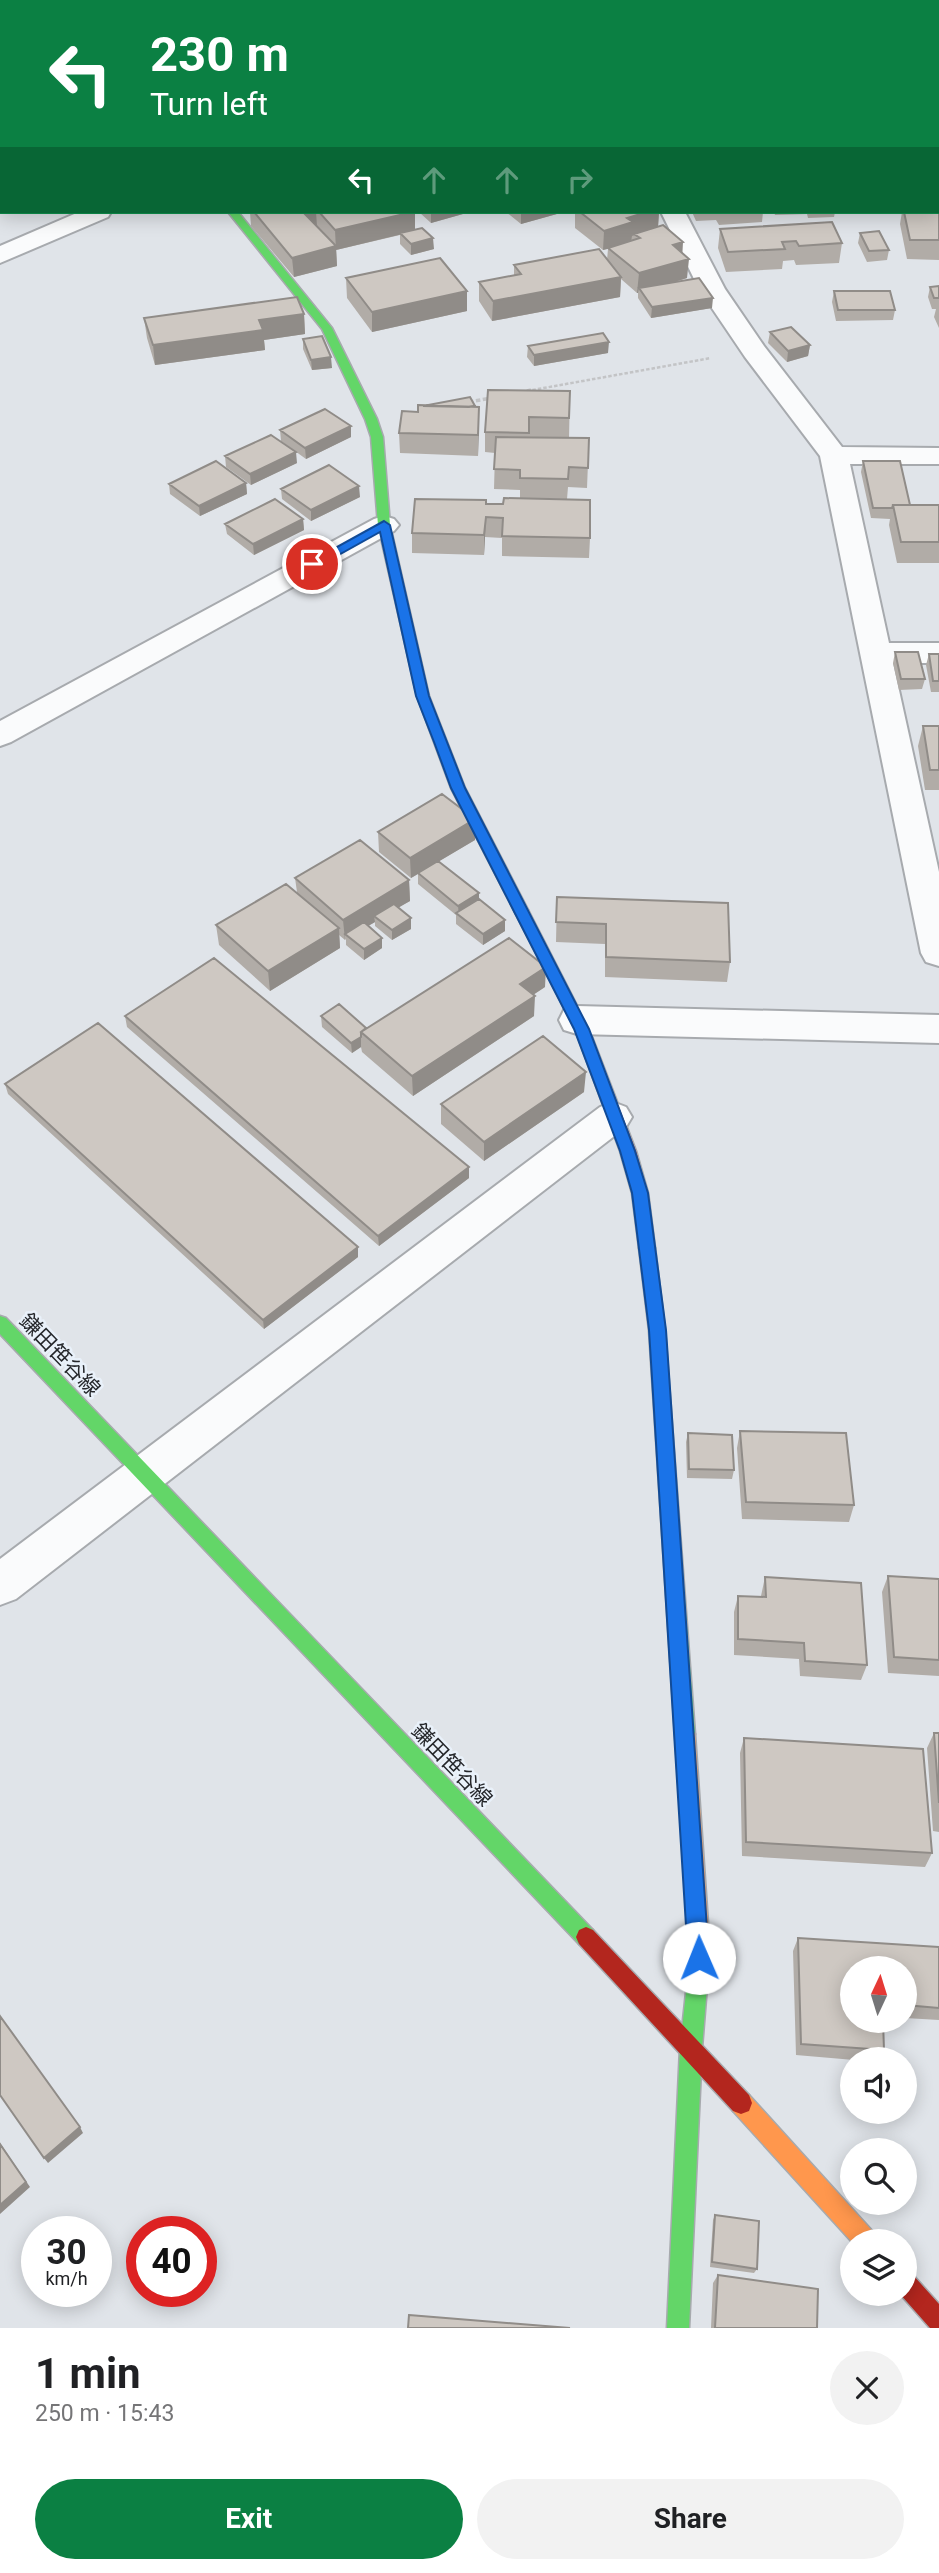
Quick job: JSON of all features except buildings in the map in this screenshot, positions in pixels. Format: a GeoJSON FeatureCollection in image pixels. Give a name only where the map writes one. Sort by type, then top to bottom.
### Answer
{"type":"FeatureCollection","features":[{"type":"Feature","properties":{"kind":"street"},"geometry":{"type":"LineString","coordinates":[[0,254],[94,214]]}},
{"type":"Feature","properties":{"kind":"street"},"geometry":{"type":"LineString","coordinates":[[235,214],[327,328],[371,419],[393,515],[423,696],[458,788],[577,1020],[628,1151],[640,1193],[657,1330],[699,1938],[698,1998],[691,2048],[678,2328]]}},
{"type":"Feature","properties":{"kind":"street"},"geometry":{"type":"LineString","coordinates":[[674,214],[712,289],[754,351],[834,456],[939,953]]}},
{"type":"Feature","properties":{"kind":"street"},"geometry":{"type":"LineString","coordinates":[[834,456],[939,456]]}},
{"type":"Feature","properties":{"kind":"street"},"geometry":{"type":"LineString","coordinates":[[0,736],[393,515]]}},
{"type":"Feature","properties":{"kind":"street"},"geometry":{"type":"LineString","coordinates":[[876,653],[939,653]]}},
{"type":"Feature","properties":{"kind":"street"},"geometry":{"type":"LineString","coordinates":[[577,1020],[939,1029]]}},
{"type":"Feature","properties":{"kind":"street"},"geometry":{"type":"LineString","coordinates":[[0,1585],[613,1117]]}},
{"type":"Feature","properties":{"kind":"street","name":"鎌田笹谷線"},"geometry":{"type":"LineString","coordinates":[[0,1323],[691,2048],[855,2229]]}},
{"type":"Feature","properties":{"kind":"street"},"geometry":{"type":"LineString","coordinates":[[917,2296],[939,2321]]}},
{"type":"Feature","properties":{"kind":"path"},"geometry":{"type":"LineString","coordinates":[[521,392],[754,351]]}},
{"type":"Feature","properties":{"kind":"path"},"geometry":{"type":"LineString","coordinates":[[467,402],[494,397]]}},
{"type":"Feature","properties":{"kind":"traffic: fast"},"geometry":{"type":"LineString","coordinates":[[235,214],[327,328],[371,419],[377,437],[384,525],[423,696],[458,788],[521,910]]}},
{"type":"Feature","properties":{"kind":"traffic: fast"},"geometry":{"type":"LineString","coordinates":[[647,1248],[657,1330],[685,1734]]}},
{"type":"Feature","properties":{"kind":"traffic: fast"},"geometry":{"type":"LineString","coordinates":[[0,1323],[586,1937]]}},
{"type":"Feature","properties":{"kind":"traffic: fast"},"geometry":{"type":"LineString","coordinates":[[678,2328],[691,2048],[698,1974]]}},
{"type":"Feature","properties":{"kind":"traffic: slow"},"geometry":{"type":"LineString","coordinates":[[685,1734],[699,1938],[698,1974]]}},
{"type":"Feature","properties":{"kind":"traffic: slow"},"geometry":{"type":"LineString","coordinates":[[741,2103],[855,2229]]}},
{"type":"Feature","properties":{"kind":"traffic: jam"},"geometry":{"type":"LineString","coordinates":[[521,910],[582,1029],[628,1151],[640,1193],[647,1248]]}},
{"type":"Feature","properties":{"kind":"traffic: jam"},"geometry":{"type":"LineString","coordinates":[[586,1937],[741,2103]]}},
{"type":"Feature","properties":{"kind":"traffic: jam"},"geometry":{"type":"LineString","coordinates":[[917,2296],[939,2321]]}},
{"type":"Feature","properties":{"kind":"route"},"geometry":{"type":"LineString","coordinates":[[312,564],[384,525],[423,696],[440,742],[458,788],[582,1029],[606,1100],[628,1151],[640,1193],[647,1230],[657,1330],[699,1958]]}}]}
